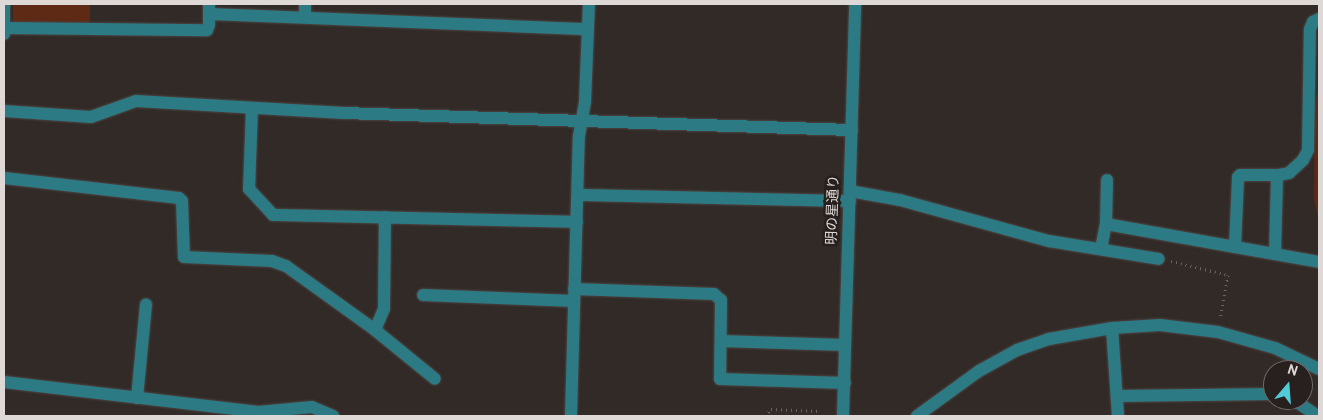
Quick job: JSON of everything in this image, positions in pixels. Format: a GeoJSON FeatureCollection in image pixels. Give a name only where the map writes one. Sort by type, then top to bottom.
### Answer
{"type":"FeatureCollection","features":[{"type":"Feature","properties":{"kind":"street"},"geometry":{"type":"LineString","coordinates":[[4,4],[4,34]]}},
{"type":"Feature","properties":{"kind":"street"},"geometry":{"type":"LineString","coordinates":[[305,4],[305,18]]}},
{"type":"Feature","properties":{"kind":"street"},"geometry":{"type":"LineString","coordinates":[[570,416],[581,121],[585,102],[589,4]]}},
{"type":"Feature","properties":{"kind":"street","name":"明の星通り"},"geometry":{"type":"LineString","coordinates":[[844,416],[855,4]]}},
{"type":"Feature","properties":{"kind":"street"},"geometry":{"type":"LineString","coordinates":[[4,28],[207,30],[209,9],[305,18],[588,29]]}},
{"type":"Feature","properties":{"kind":"street"},"geometry":{"type":"LineString","coordinates":[[1236,247],[1238,178],[1240,175],[1277,175],[1296,168],[1308,150],[1310,29],[1313,22],[1319,19]]}},
{"type":"Feature","properties":{"kind":"street"},"geometry":{"type":"LineString","coordinates":[[4,111],[91,117],[136,101],[252,108],[852,130]]}},
{"type":"Feature","properties":{"kind":"street"},"geometry":{"type":"LineString","coordinates":[[252,108],[248,189],[270,214],[577,222]]}},
{"type":"Feature","properties":{"kind":"street"},"geometry":{"type":"LineString","coordinates":[[1275,254],[1277,175]]}},
{"type":"Feature","properties":{"kind":"street"},"geometry":{"type":"LineString","coordinates":[[4,178],[180,198],[182,201],[184,257],[278,262],[297,273],[375,330],[434,379]]}},
{"type":"Feature","properties":{"kind":"street"},"geometry":{"type":"LineString","coordinates":[[1101,249],[1106,224],[1107,180]]}},
{"type":"Feature","properties":{"kind":"street"},"geometry":{"type":"LineString","coordinates":[[578,195],[850,196],[900,200],[1018,234],[1159,259]]}},
{"type":"Feature","properties":{"kind":"street"},"geometry":{"type":"LineString","coordinates":[[375,330],[384,309],[385,217]]}},
{"type":"Feature","properties":{"kind":"street"},"geometry":{"type":"LineString","coordinates":[[1106,224],[1319,262]]}},
{"type":"Feature","properties":{"kind":"street"},"geometry":{"type":"LineString","coordinates":[[423,295],[714,294],[722,300],[720,379],[845,383]]}},
{"type":"Feature","properties":{"kind":"street"},"geometry":{"type":"LineString","coordinates":[[137,398],[146,304]]}},
{"type":"Feature","properties":{"kind":"street"},"geometry":{"type":"LineString","coordinates":[[917,416],[979,371],[1017,350],[1049,339],[1112,328],[1160,325],[1218,332],[1275,348],[1319,369]]}},
{"type":"Feature","properties":{"kind":"street"},"geometry":{"type":"LineString","coordinates":[[1112,328],[1118,416]]}},
{"type":"Feature","properties":{"kind":"street"},"geometry":{"type":"LineString","coordinates":[[721,341],[846,344]]}},
{"type":"Feature","properties":{"kind":"street"},"geometry":{"type":"LineString","coordinates":[[4,382],[258,412],[312,407],[334,416]]}},
{"type":"Feature","properties":{"kind":"street"},"geometry":{"type":"LineString","coordinates":[[1117,396],[1263,394]]}},
{"type":"Feature","properties":{"kind":"path"},"geometry":{"type":"LineString","coordinates":[[1159,259],[1228,274],[1218,332]]}},
{"type":"Feature","properties":{"kind":"path"},"geometry":{"type":"LineString","coordinates":[[765,416],[771,409],[821,411]]}},
{"type":"Feature","properties":{"kind":"shaded area"},"geometry":{"type":"Polygon","coordinates":[[[13,4],[90,4],[90,24],[13,24],[13,4]]]}},
{"type":"Feature","properties":{"kind":"shaded area"},"geometry":{"type":"Polygon","coordinates":[[[1319,84],[1319,222],[1314,199],[1315,105],[1319,84]]]}}]}
